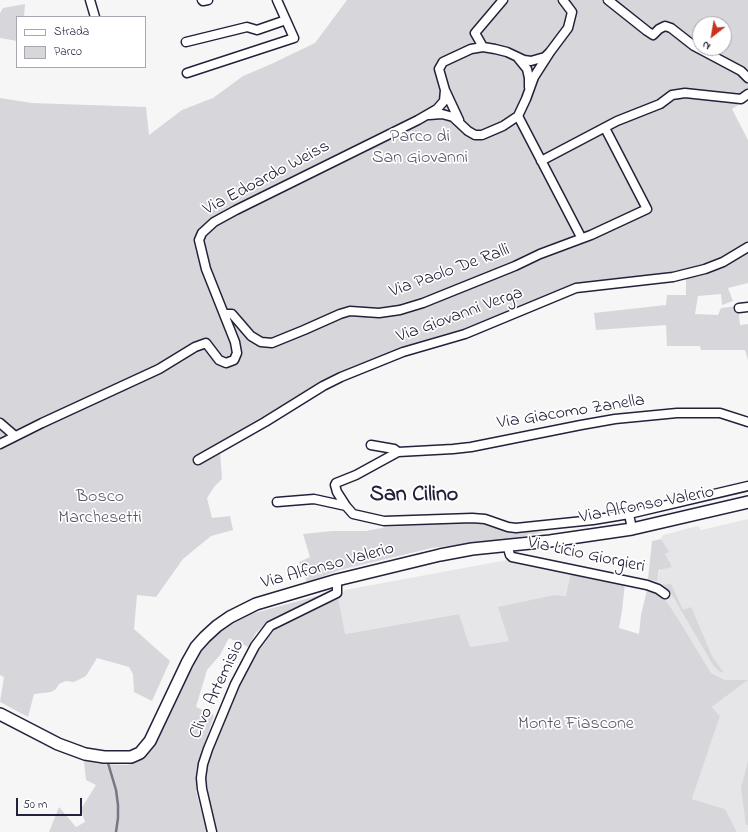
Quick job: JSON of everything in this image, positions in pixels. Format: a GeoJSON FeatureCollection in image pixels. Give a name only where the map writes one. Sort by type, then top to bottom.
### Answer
{"type":"FeatureCollection","features":[{"type":"Feature","properties":{"kind":"main road","name":"Via Alfonso Valerio"},"geometry":{"type":"LineString","coordinates":[[0,714],[58,744],[84,754],[126,758],[135,756],[150,742],[181,674],[196,647],[205,636],[217,626],[230,617],[256,604],[337,580],[440,555],[632,529],[748,502]]}},
{"type":"Feature","properties":{"kind":"street"},"geometry":{"type":"LineString","coordinates":[[90,0],[95,16]]}},
{"type":"Feature","properties":{"kind":"street"},"geometry":{"type":"LineString","coordinates":[[202,0],[208,0]]}},
{"type":"Feature","properties":{"kind":"street"},"geometry":{"type":"LineString","coordinates":[[187,73],[294,38],[277,0]]}},
{"type":"Feature","properties":{"kind":"street"},"geometry":{"type":"LineString","coordinates":[[484,47],[475,33],[503,0]]}},
{"type":"Feature","properties":{"kind":"street"},"geometry":{"type":"LineString","coordinates":[[428,115],[442,114],[453,117],[468,131],[475,135],[482,135],[503,126],[518,116],[534,77],[568,28],[572,12],[563,0]]}},
{"type":"Feature","properties":{"kind":"street"},"geometry":{"type":"LineString","coordinates":[[608,0],[647,31],[653,34],[665,26],[671,28],[694,46],[741,71],[748,78]]}},
{"type":"Feature","properties":{"kind":"street"},"geometry":{"type":"LineString","coordinates":[[186,42],[247,27],[257,30],[286,20]]}},
{"type":"Feature","properties":{"kind":"street"},"geometry":{"type":"LineString","coordinates":[[461,124],[445,90],[440,69],[443,62],[471,48],[484,47],[507,52],[518,58],[531,61],[545,57],[550,52]]}},
{"type":"Feature","properties":{"kind":"street"},"geometry":{"type":"LineString","coordinates":[[518,58],[527,69],[529,90]]}},
{"type":"Feature","properties":{"kind":"street"},"geometry":{"type":"LineString","coordinates":[[428,115],[438,109],[444,101],[445,90]]}},
{"type":"Feature","properties":{"kind":"street"},"geometry":{"type":"LineString","coordinates":[[541,161],[617,121],[660,104],[672,95],[685,93],[740,99],[748,94]]}},
{"type":"Feature","properties":{"kind":"street","name":"Via Edoardo Weiss"},"geometry":{"type":"LineString","coordinates":[[0,444],[158,369],[195,347],[206,343],[219,360],[226,363],[234,360],[237,353],[235,342],[206,269],[200,249],[199,240],[202,233],[214,222],[236,210],[428,115]]}},
{"type":"Feature","properties":{"kind":"street"},"geometry":{"type":"LineString","coordinates":[[518,116],[581,237]]}},
{"type":"Feature","properties":{"kind":"street","name":"Via Paolo De Ralli"},"geometry":{"type":"LineString","coordinates":[[224,314],[232,314],[251,336],[262,342],[272,343],[350,311],[379,313],[400,310],[424,303],[581,237],[591,235],[647,209],[605,128]]}},
{"type":"Feature","properties":{"kind":"street","name":"Via Giovanni Verga"},"geometry":{"type":"LineString","coordinates":[[198,460],[265,422],[323,386],[341,377],[403,352],[465,334],[576,288],[673,277],[705,269],[723,262],[748,247]]}},
{"type":"Feature","properties":{"kind":"street"},"geometry":{"type":"LineString","coordinates":[[739,308],[748,307]]}},
{"type":"Feature","properties":{"kind":"street","name":"Via Giacomo Zanella"},"geometry":{"type":"LineString","coordinates":[[346,506],[337,492],[335,485],[336,483],[356,475],[398,452],[470,447],[614,419],[677,413],[720,413],[748,422]]}},
{"type":"Feature","properties":{"kind":"street"},"geometry":{"type":"LineString","coordinates":[[0,423],[15,436]]}},
{"type":"Feature","properties":{"kind":"street","name":"Via Giacomo Zanella"},"geometry":{"type":"LineString","coordinates":[[371,445],[394,449],[398,452]]}},
{"type":"Feature","properties":{"kind":"street"},"geometry":{"type":"LineString","coordinates":[[277,502],[314,499],[346,506],[353,514],[384,521],[472,518],[485,519],[508,527],[516,528],[593,520],[629,514],[748,486]]}},
{"type":"Feature","properties":{"kind":"street"},"geometry":{"type":"LineString","coordinates":[[629,514],[632,529]]}},
{"type":"Feature","properties":{"kind":"street"},"geometry":{"type":"LineString","coordinates":[[593,520],[596,535]]}},
{"type":"Feature","properties":{"kind":"street","name":"Via Licio Giorgieri"},"geometry":{"type":"LineString","coordinates":[[507,545],[512,557],[647,585],[658,589],[665,594]]}},
{"type":"Feature","properties":{"kind":"street","name":"Clivo Artemisio"},"geometry":{"type":"LineString","coordinates":[[212,832],[202,789],[202,771],[208,749],[235,684],[255,646],[270,626],[337,593],[337,580]]}},
{"type":"Feature","properties":{"kind":"shaded area"},"geometry":{"type":"Polygon","coordinates":[[[748,519],[748,832],[737,832],[725,809],[692,799],[720,716],[712,707],[747,681],[725,680],[711,673],[682,625],[662,596],[634,584],[571,572],[567,596],[555,595],[509,641],[470,647],[459,614],[344,634],[338,597],[345,590],[507,560],[516,554],[647,583],[648,579],[657,580],[665,554],[668,552],[661,539],[663,535],[698,526],[701,530],[748,519]]]}},
{"type":"Feature","properties":{"kind":"green space","name":"Parco di San Giovanni"},"geometry":{"type":"Polygon","coordinates":[[[347,0],[748,0],[748,101],[745,101],[732,109],[748,140],[748,244],[722,259],[685,269],[650,276],[578,285],[508,314],[305,393],[194,459],[198,464],[220,451],[222,479],[214,487],[207,498],[212,518],[230,516],[233,530],[211,536],[183,559],[156,597],[137,595],[134,629],[170,661],[152,701],[134,692],[133,674],[129,667],[97,658],[86,676],[74,682],[66,681],[59,684],[56,689],[51,692],[34,694],[28,717],[0,702],[4,677],[0,675],[0,98],[32,103],[146,107],[149,135],[182,110],[213,98],[243,76],[315,43],[347,0]]]}},
{"type":"Feature","properties":{"kind":"green space"},"geometry":{"type":"Polygon","coordinates":[[[25,4],[24,16],[16,16],[16,41],[0,38],[0,13],[3,8],[25,4]]]}},
{"type":"Feature","properties":{"kind":"green space"},"geometry":{"type":"Polygon","coordinates":[[[748,253],[748,283],[728,288],[733,301],[722,305],[721,294],[698,296],[695,314],[718,315],[721,308],[738,306],[740,325],[748,324],[748,360],[745,350],[701,350],[700,346],[667,346],[666,325],[596,330],[594,313],[666,305],[667,295],[686,295],[686,277],[709,272],[731,263],[748,253]]]}},
{"type":"Feature","properties":{"kind":"green space"},"geometry":{"type":"Polygon","coordinates":[[[473,522],[491,525],[515,532],[545,532],[514,538],[432,548],[340,570],[307,582],[299,562],[310,557],[303,534],[332,531],[366,531],[387,527],[473,522]]]}},
{"type":"Feature","properties":{"kind":"green space"},"geometry":{"type":"Polygon","coordinates":[[[661,539],[669,552],[665,554],[672,567],[659,570],[657,581],[648,579],[652,541],[661,539]]]}},
{"type":"Feature","properties":{"kind":"green space","name":"Monte Fiascone"},"geometry":{"type":"Polygon","coordinates":[[[571,572],[625,583],[619,628],[639,634],[641,615],[647,590],[663,596],[711,673],[725,680],[748,680],[712,707],[720,716],[692,799],[725,809],[737,832],[216,832],[205,788],[205,775],[210,752],[242,676],[257,649],[269,632],[285,622],[338,597],[345,634],[459,614],[470,647],[509,641],[498,607],[555,595],[566,596],[571,572]]]}},
{"type":"Feature","properties":{"kind":"green space"},"geometry":{"type":"Polygon","coordinates":[[[671,584],[683,610],[691,607],[712,656],[724,673],[719,671],[713,665],[671,593],[659,585],[671,584]]]}},
{"type":"Feature","properties":{"kind":"green space"},"geometry":{"type":"Polygon","coordinates":[[[328,593],[268,621],[256,633],[248,647],[229,638],[220,655],[207,670],[196,707],[214,715],[196,771],[196,791],[207,832],[49,832],[59,807],[76,827],[85,822],[81,809],[96,785],[86,780],[84,761],[100,764],[127,765],[143,759],[155,745],[196,657],[211,639],[225,628],[251,614],[328,593]]]}},
{"type":"Feature","properties":{"kind":"green space"},"geometry":{"type":"Polygon","coordinates":[[[748,761],[748,825],[746,825],[741,788],[748,761]]]}},
{"type":"Feature","properties":{"kind":"waterway"},"geometry":{"type":"LineString","coordinates":[[108,763],[116,790],[118,805],[116,832]]}},
{"type":"Feature","properties":{"kind":"district","name":"San Cilino"},"geometry":{"type":"Point","coordinates":[414,496]}},
{"type":"Feature","properties":{"kind":"park label","name":"Bosco Marchesetti"},"geometry":{"type":"Point","coordinates":[100,508]}}]}
